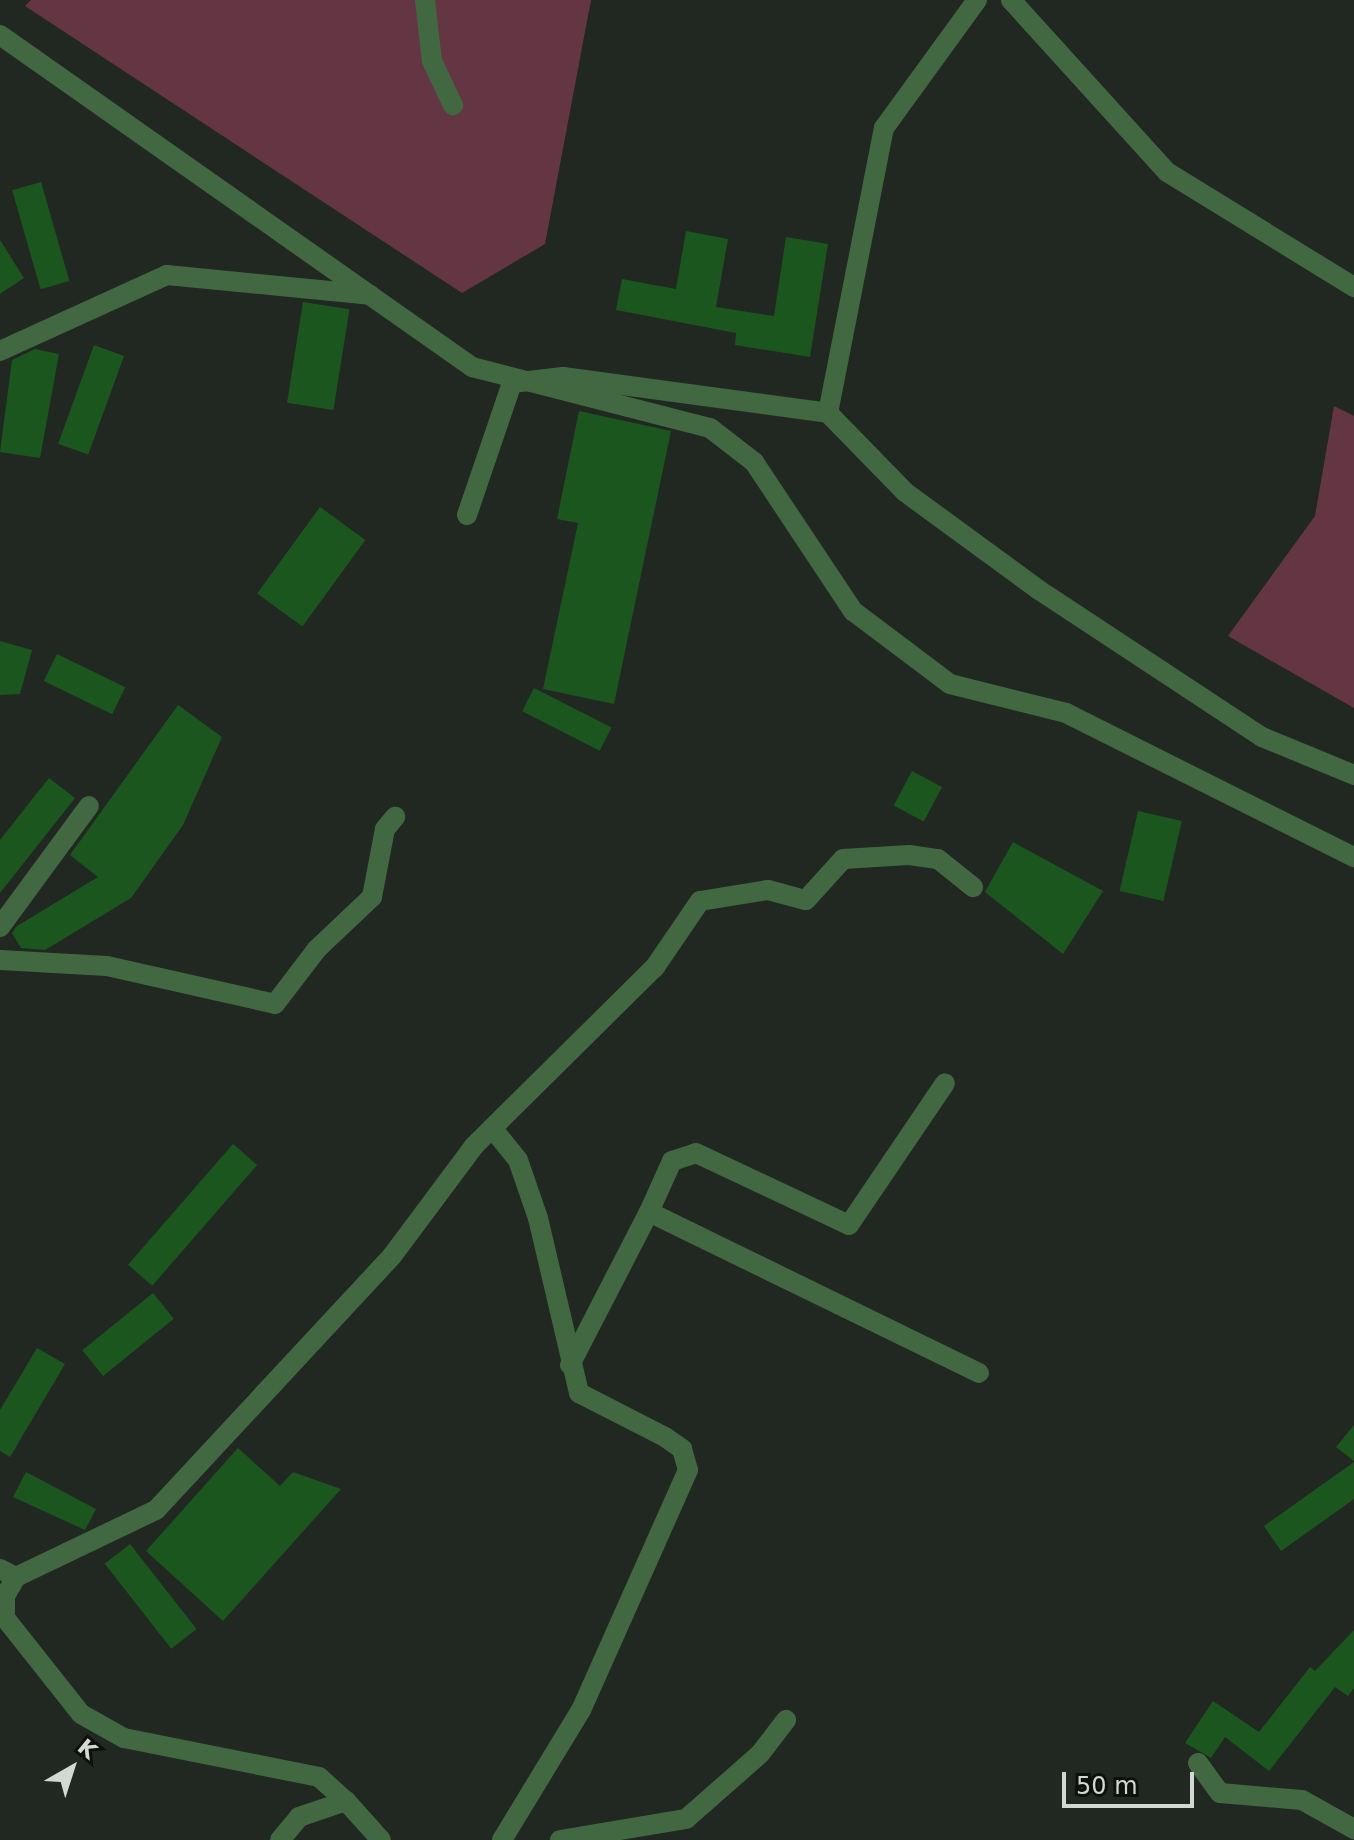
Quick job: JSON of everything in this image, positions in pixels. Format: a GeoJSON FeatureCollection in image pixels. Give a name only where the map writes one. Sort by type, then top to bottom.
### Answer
{"type":"FeatureCollection","features":[{"type":"Feature","properties":{"kind":"street"},"geometry":{"type":"LineString","coordinates":[[425,0],[432,61],[453,105]]}},
{"type":"Feature","properties":{"kind":"street"},"geometry":{"type":"LineString","coordinates":[[828,413],[884,128],[977,0]]}},
{"type":"Feature","properties":{"kind":"street"},"geometry":{"type":"LineString","coordinates":[[1011,0],[1167,172],[1354,287]]}},
{"type":"Feature","properties":{"kind":"street"},"geometry":{"type":"LineString","coordinates":[[0,35],[374,295],[461,360],[512,383],[654,409],[710,428],[754,462],[853,611],[907,657],[984,697],[1066,713],[1354,857]]}},
{"type":"Feature","properties":{"kind":"street"},"geometry":{"type":"LineString","coordinates":[[0,351],[167,275],[374,295]]}},
{"type":"Feature","properties":{"kind":"street"},"geometry":{"type":"LineString","coordinates":[[512,383],[563,377],[828,413],[905,492],[1039,590],[1262,737],[1354,775]]}},
{"type":"Feature","properties":{"kind":"street"},"geometry":{"type":"LineString","coordinates":[[467,515],[512,383]]}},
{"type":"Feature","properties":{"kind":"street"},"geometry":{"type":"LineString","coordinates":[[0,927],[89,806]]}},
{"type":"Feature","properties":{"kind":"street"},"geometry":{"type":"LineString","coordinates":[[0,960],[107,966],[275,1004],[317,949],[372,897],[385,829],[395,817]]}},
{"type":"Feature","properties":{"kind":"street"},"geometry":{"type":"LineString","coordinates":[[381,1840],[346,1801],[319,1777],[124,1738],[81,1714],[5,1618],[8,1573],[156,1510],[392,1256],[492,1128],[655,967],[700,901],[768,890],[806,900],[843,859],[909,855],[938,859],[973,887]]}},
{"type":"Feature","properties":{"kind":"street"},"geometry":{"type":"LineString","coordinates":[[570,1365],[672,1161],[696,1153],[849,1225],[945,1083]]}},
{"type":"Feature","properties":{"kind":"street"},"geometry":{"type":"LineString","coordinates":[[492,1128],[518,1160],[533,1204],[579,1393],[682,1449],[688,1470],[581,1710],[502,1840]]}},
{"type":"Feature","properties":{"kind":"street"},"geometry":{"type":"LineString","coordinates":[[649,1212],[979,1373]]}},
{"type":"Feature","properties":{"kind":"street"},"geometry":{"type":"LineString","coordinates":[[560,1840],[686,1819],[760,1754],[786,1720]]}},
{"type":"Feature","properties":{"kind":"street"},"geometry":{"type":"LineString","coordinates":[[1198,1763],[1220,1793],[1302,1800],[1354,1829]]}},
{"type":"Feature","properties":{"kind":"street"},"geometry":{"type":"LineString","coordinates":[[280,1840],[299,1817],[346,1801]]}},
{"type":"Feature","properties":{"kind":"shaded area"},"geometry":{"type":"Polygon","coordinates":[[[31,0],[591,0],[545,244],[462,293],[25,6],[31,0]]]}},
{"type":"Feature","properties":{"kind":"shaded area"},"geometry":{"type":"Polygon","coordinates":[[[1334,406],[1354,416],[1354,708],[1228,636],[1315,516],[1334,406]]]}},
{"type":"Feature","properties":{"kind":"building"},"geometry":{"type":"Polygon","coordinates":[[[41,182],[69,281],[41,289],[12,190],[41,182]]]}},
{"type":"Feature","properties":{"kind":"building"},"geometry":{"type":"Polygon","coordinates":[[[686,231],[728,239],[716,307],[774,316],[786,237],[828,244],[810,357],[735,345],[736,333],[616,310],[622,279],[676,289],[686,231]]]}},
{"type":"Feature","properties":{"kind":"building"},"geometry":{"type":"Polygon","coordinates":[[[0,240],[24,278],[0,294],[0,240]]]}},
{"type":"Feature","properties":{"kind":"building"},"geometry":{"type":"Polygon","coordinates":[[[303,302],[349,309],[333,410],[287,403],[303,302]]]}},
{"type":"Feature","properties":{"kind":"building"},"geometry":{"type":"Polygon","coordinates":[[[94,345],[124,356],[88,455],[58,444],[94,345]]]}},
{"type":"Feature","properties":{"kind":"building"},"geometry":{"type":"Polygon","coordinates":[[[35,349],[59,354],[40,458],[0,452],[12,360],[35,349]]]}},
{"type":"Feature","properties":{"kind":"building"},"geometry":{"type":"Polygon","coordinates":[[[579,411],[671,431],[614,704],[543,689],[578,523],[557,519],[579,411]]]}},
{"type":"Feature","properties":{"kind":"building"},"geometry":{"type":"Polygon","coordinates":[[[320,507],[365,540],[302,626],[257,594],[320,507]]]}},
{"type":"Feature","properties":{"kind":"building"},"geometry":{"type":"Polygon","coordinates":[[[0,641],[32,650],[20,694],[0,695],[0,641]]]}},
{"type":"Feature","properties":{"kind":"building"},"geometry":{"type":"Polygon","coordinates":[[[57,654],[125,687],[112,714],[44,681],[57,654]]]}},
{"type":"Feature","properties":{"kind":"building"},"geometry":{"type":"Polygon","coordinates":[[[534,688],[612,727],[600,751],[522,711],[534,688]]]}},
{"type":"Feature","properties":{"kind":"building"},"geometry":{"type":"Polygon","coordinates":[[[178,705],[222,737],[183,825],[131,898],[45,950],[21,948],[12,933],[17,926],[98,877],[70,855],[178,705]]]}},
{"type":"Feature","properties":{"kind":"building"},"geometry":{"type":"Polygon","coordinates":[[[912,771],[942,787],[924,821],[894,805],[912,771]]]}},
{"type":"Feature","properties":{"kind":"building"},"geometry":{"type":"Polygon","coordinates":[[[49,778],[75,798],[0,893],[0,840],[49,778]]]}},
{"type":"Feature","properties":{"kind":"building"},"geometry":{"type":"Polygon","coordinates":[[[1138,811],[1182,821],[1163,901],[1120,891],[1138,811]]]}},
{"type":"Feature","properties":{"kind":"building"},"geometry":{"type":"Polygon","coordinates":[[[1013,842],[1103,891],[1063,954],[985,892],[1013,842]]]}},
{"type":"Feature","properties":{"kind":"building"},"geometry":{"type":"Polygon","coordinates":[[[233,1144],[257,1165],[152,1286],[128,1265],[233,1144]]]}},
{"type":"Feature","properties":{"kind":"building"},"geometry":{"type":"Polygon","coordinates":[[[153,1293],[174,1319],[103,1376],[82,1350],[153,1293]]]}},
{"type":"Feature","properties":{"kind":"building"},"geometry":{"type":"Polygon","coordinates":[[[37,1348],[65,1364],[10,1457],[0,1451],[0,1410],[37,1348]]]}},
{"type":"Feature","properties":{"kind":"building"},"geometry":{"type":"Polygon","coordinates":[[[1354,1425],[1354,1461],[1336,1447],[1354,1425]]]}},
{"type":"Feature","properties":{"kind":"building"},"geometry":{"type":"Polygon","coordinates":[[[238,1448],[280,1486],[293,1472],[341,1489],[223,1621],[146,1551],[238,1448]]]}},
{"type":"Feature","properties":{"kind":"building"},"geometry":{"type":"Polygon","coordinates":[[[1354,1462],[1354,1499],[1281,1551],[1264,1526],[1354,1462]]]}},
{"type":"Feature","properties":{"kind":"building"},"geometry":{"type":"Polygon","coordinates":[[[26,1472],[96,1509],[85,1530],[13,1497],[26,1472]]]}},
{"type":"Feature","properties":{"kind":"building"},"geometry":{"type":"Polygon","coordinates":[[[130,1544],[196,1629],[171,1649],[105,1564],[130,1544]]]}},
{"type":"Feature","properties":{"kind":"building"},"geometry":{"type":"Polygon","coordinates":[[[1354,1630],[1354,1688],[1348,1696],[1335,1687],[1269,1771],[1225,1737],[1211,1758],[1185,1743],[1213,1701],[1259,1732],[1310,1667],[1315,1671],[1354,1630]]]}}]}
